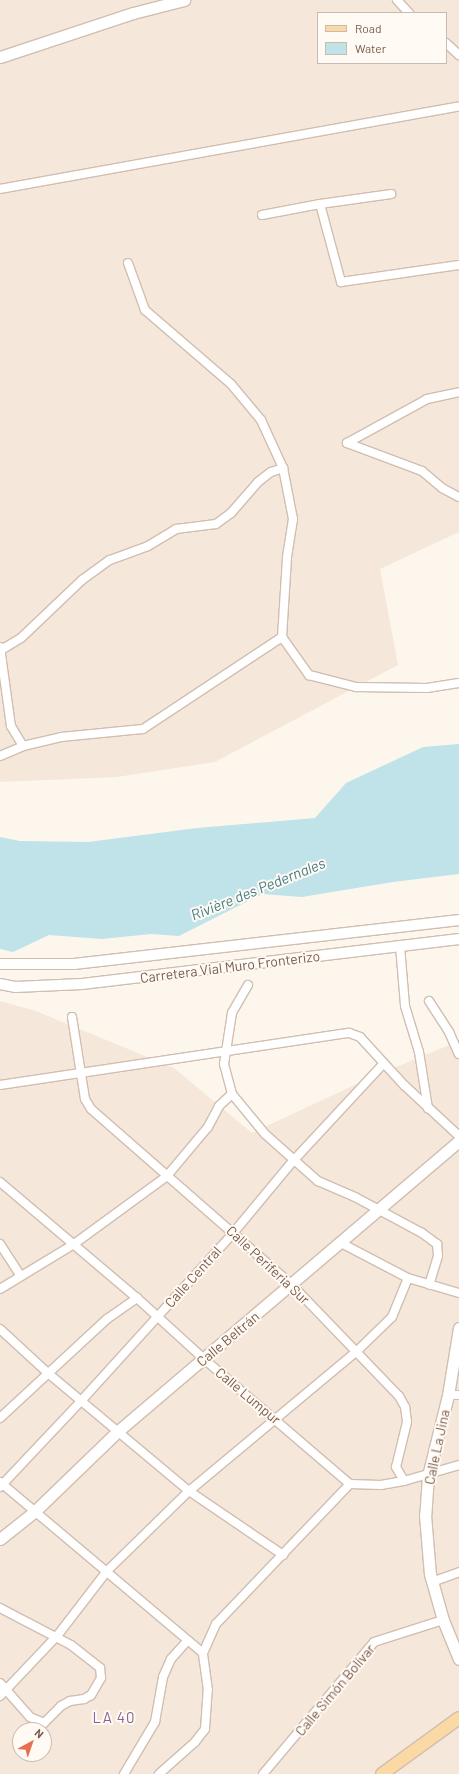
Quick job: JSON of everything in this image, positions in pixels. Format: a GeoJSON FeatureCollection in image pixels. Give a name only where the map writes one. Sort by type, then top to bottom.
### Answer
{"type":"FeatureCollection","features":[{"type":"Feature","properties":{"kind":"main road"},"geometry":{"type":"LineString","coordinates":[[0,57],[133,13],[184,0]]}},
{"type":"Feature","properties":{"kind":"main road","name":"Calle Beltrán"},"geometry":{"type":"LineString","coordinates":[[0,1539],[34,1512],[118,1431],[342,1243],[459,1141]]}},
{"type":"Feature","properties":{"kind":"main road","name":"Calle La Jina"},"geometry":{"type":"LineString","coordinates":[[459,1329],[454,1395],[428,1476],[426,1547],[432,1582],[443,1620],[459,1658]]}},
{"type":"Feature","properties":{"kind":"main road"},"geometry":{"type":"LineString","coordinates":[[382,1774],[459,1718]]}},
{"type":"Feature","properties":{"kind":"street"},"geometry":{"type":"LineString","coordinates":[[397,0],[408,12]]}},
{"type":"Feature","properties":{"kind":"street"},"geometry":{"type":"LineString","coordinates":[[447,44],[459,55]]}},
{"type":"Feature","properties":{"kind":"street"},"geometry":{"type":"LineString","coordinates":[[0,189],[459,106]]}},
{"type":"Feature","properties":{"kind":"street"},"geometry":{"type":"LineString","coordinates":[[262,216],[320,204],[391,194]]}},
{"type":"Feature","properties":{"kind":"street"},"geometry":{"type":"LineString","coordinates":[[320,204],[341,282],[459,265]]}},
{"type":"Feature","properties":{"kind":"street"},"geometry":{"type":"LineString","coordinates":[[128,263],[145,310],[231,384],[261,420],[283,468],[293,519],[287,558],[282,637],[309,675],[356,687],[427,688],[459,683]]}},
{"type":"Feature","properties":{"kind":"street"},"geometry":{"type":"LineString","coordinates":[[459,392],[427,399],[347,443],[422,471],[442,488],[459,497]]}},
{"type":"Feature","properties":{"kind":"street"},"geometry":{"type":"LineString","coordinates":[[23,746],[11,726],[1,649],[21,638],[82,580],[110,560],[148,546],[176,529],[216,524],[230,513],[258,482],[270,472],[283,468]]}},
{"type":"Feature","properties":{"kind":"street"},"geometry":{"type":"LineString","coordinates":[[0,756],[23,746],[61,737],[143,729],[282,637]]}},
{"type":"Feature","properties":{"kind":"street","name":"Carretera Vial Muro Fronterizo"},"geometry":{"type":"LineString","coordinates":[[0,964],[74,964],[459,920]]}},
{"type":"Feature","properties":{"kind":"street","name":"Carretera Vial Muro Fronterizo"},"geometry":{"type":"LineString","coordinates":[[0,984],[15,987],[82,984],[459,939]]}},
{"type":"Feature","properties":{"kind":"street"},"geometry":{"type":"LineString","coordinates":[[400,946],[405,1006],[419,1052],[428,1108]]}},
{"type":"Feature","properties":{"kind":"street"},"geometry":{"type":"LineString","coordinates":[[248,985],[232,1014],[224,1070],[232,1094],[265,1134],[293,1161],[318,1181],[379,1211],[422,1234],[437,1244],[438,1256],[430,1285]]}},
{"type":"Feature","properties":{"kind":"street"},"geometry":{"type":"LineString","coordinates":[[429,1001],[449,1032],[459,1054]]}},
{"type":"Feature","properties":{"kind":"street","name":"Calle Periferia Sur"},"geometry":{"type":"LineString","coordinates":[[72,1017],[85,1099],[92,1110],[166,1177],[234,1232],[292,1285],[399,1396],[405,1407],[407,1422],[396,1467],[404,1481]]}},
{"type":"Feature","properties":{"kind":"street"},"geometry":{"type":"LineString","coordinates":[[0,1085],[349,1033],[360,1037],[383,1064],[459,1136]]}},
{"type":"Feature","properties":{"kind":"street","name":"Calle Central"},"geometry":{"type":"LineString","coordinates":[[1,1484],[81,1401],[234,1232],[293,1161],[383,1064]]}},
{"type":"Feature","properties":{"kind":"street"},"geometry":{"type":"LineString","coordinates":[[0,1289],[74,1244],[166,1177],[208,1127],[220,1106],[232,1094]]}},
{"type":"Feature","properties":{"kind":"street","name":"Calle Lumpur"},"geometry":{"type":"LineString","coordinates":[[0,1182],[158,1316],[204,1359],[350,1484]]}},
{"type":"Feature","properties":{"kind":"street"},"geometry":{"type":"LineString","coordinates":[[342,1243],[408,1278],[459,1293]]}},
{"type":"Feature","properties":{"kind":"street"},"geometry":{"type":"LineString","coordinates":[[0,1244],[21,1276]]}},
{"type":"Feature","properties":{"kind":"street"},"geometry":{"type":"LineString","coordinates":[[3,1694],[57,1636],[107,1571],[189,1491],[274,1418],[357,1351],[392,1317],[408,1278]]}},
{"type":"Feature","properties":{"kind":"street"},"geometry":{"type":"LineString","coordinates":[[0,1418],[107,1319],[137,1298]]}},
{"type":"Feature","properties":{"kind":"street"},"geometry":{"type":"LineString","coordinates":[[0,1329],[49,1374],[189,1491],[216,1511],[249,1530],[283,1555]]}},
{"type":"Feature","properties":{"kind":"street"},"geometry":{"type":"LineString","coordinates":[[160,1774],[195,1742],[205,1730],[208,1690],[203,1653],[216,1624],[350,1484],[381,1485],[404,1481],[428,1476],[459,1465]]}},
{"type":"Feature","properties":{"kind":"street"},"geometry":{"type":"LineString","coordinates":[[1,1484],[107,1571],[203,1653]]}},
{"type":"Feature","properties":{"kind":"street"},"geometry":{"type":"LineString","coordinates":[[432,1582],[459,1572]]}},
{"type":"Feature","properties":{"kind":"street"},"geometry":{"type":"LineString","coordinates":[[0,1608],[57,1636],[100,1668],[101,1678],[91,1695],[84,1699],[70,1701],[61,1706],[44,1723],[30,1717],[3,1694],[0,1683]]}},
{"type":"Feature","properties":{"kind":"street","name":"Calle Simón Bolívar"},"geometry":{"type":"LineString","coordinates":[[263,1774],[374,1642],[443,1620]]}},
{"type":"Feature","properties":{"kind":"street"},"geometry":{"type":"LineString","coordinates":[[124,1774],[155,1722],[164,1677],[172,1659],[188,1640]]}},
{"type":"Feature","properties":{"kind":"shaded area"},"geometry":{"type":"Polygon","coordinates":[[[0,0],[459,0],[459,532],[380,569],[398,665],[215,762],[117,777],[0,782],[0,0]]]}},
{"type":"Feature","properties":{"kind":"shaded area"},"geometry":{"type":"Polygon","coordinates":[[[0,1001],[36,1011],[174,1068],[252,1133],[365,1080],[459,1041],[459,1774],[0,1774],[0,1001]]]}},
{"type":"Feature","properties":{"kind":"water","name":"Rivière des Pedernales"},"geometry":{"type":"Polygon","coordinates":[[[459,744],[459,874],[393,882],[302,897],[262,894],[179,936],[151,934],[102,939],[49,935],[13,952],[0,949],[0,837],[20,841],[88,842],[197,828],[315,818],[346,783],[423,747],[459,744]]]}},
{"type":"Feature","properties":{"kind":"district","name":"LA 40"},"geometry":{"type":"Point","coordinates":[114,1718]}}]}
